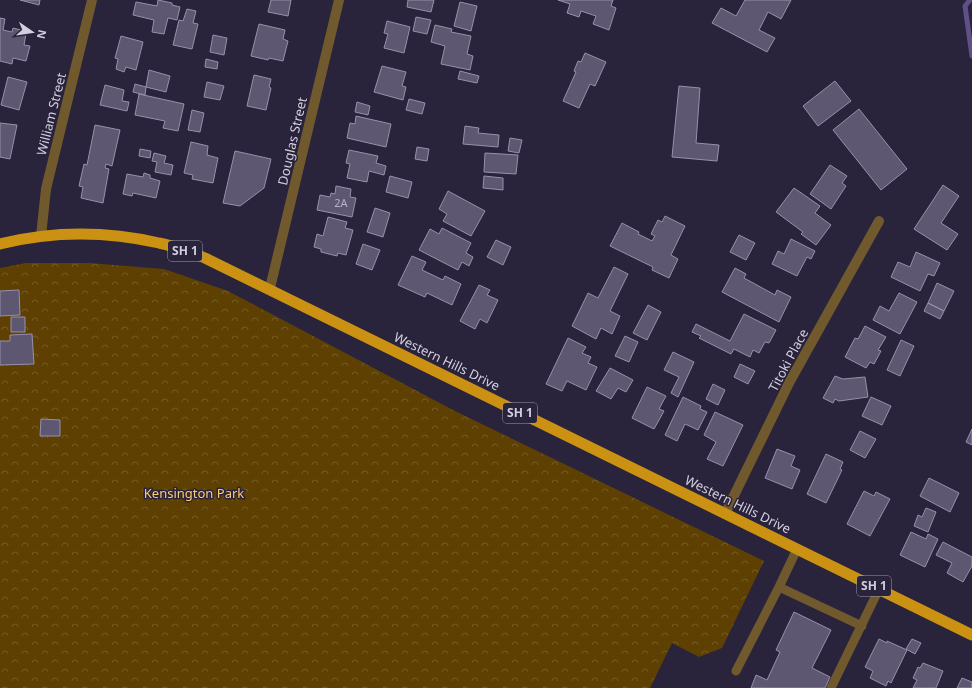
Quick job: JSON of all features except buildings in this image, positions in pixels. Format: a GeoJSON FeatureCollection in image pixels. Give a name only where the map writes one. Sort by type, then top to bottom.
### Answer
{"type":"FeatureCollection","features":[{"type":"Feature","properties":{"kind":"highway","name":"Western Hills Drive"},"geometry":{"type":"LineString","coordinates":[[0,244],[42,236],[94,234],[158,243],[206,258],[270,288],[972,635]]}},
{"type":"Feature","properties":{"kind":"street","name":"William Street"},"geometry":{"type":"LineString","coordinates":[[42,236],[46,189],[92,0]]}},
{"type":"Feature","properties":{"kind":"street","name":"Douglas Street"},"geometry":{"type":"LineString","coordinates":[[270,288],[339,0]]}},
{"type":"Feature","properties":{"kind":"street","name":"Titoki Place"},"geometry":{"type":"LineString","coordinates":[[725,514],[789,384],[878,220]]}},
{"type":"Feature","properties":{"kind":"lane"},"geometry":{"type":"LineString","coordinates":[[736,671],[797,549]]}},
{"type":"Feature","properties":{"kind":"lane"},"geometry":{"type":"LineString","coordinates":[[779,587],[862,626]]}},
{"type":"Feature","properties":{"kind":"lane"},"geometry":{"type":"LineString","coordinates":[[831,688],[879,589]]}},
{"type":"Feature","properties":{"kind":"green space","name":"Kensington Park"},"geometry":{"type":"Polygon","coordinates":[[[26,263],[89,263],[164,269],[228,291],[455,411],[764,561],[722,648],[699,657],[672,643],[650,688],[0,688],[0,268],[26,263]]]}},
{"type":"Feature","properties":{"kind":"waterway"},"geometry":{"type":"LineString","coordinates":[[970,0],[965,6],[972,56]]}}]}
